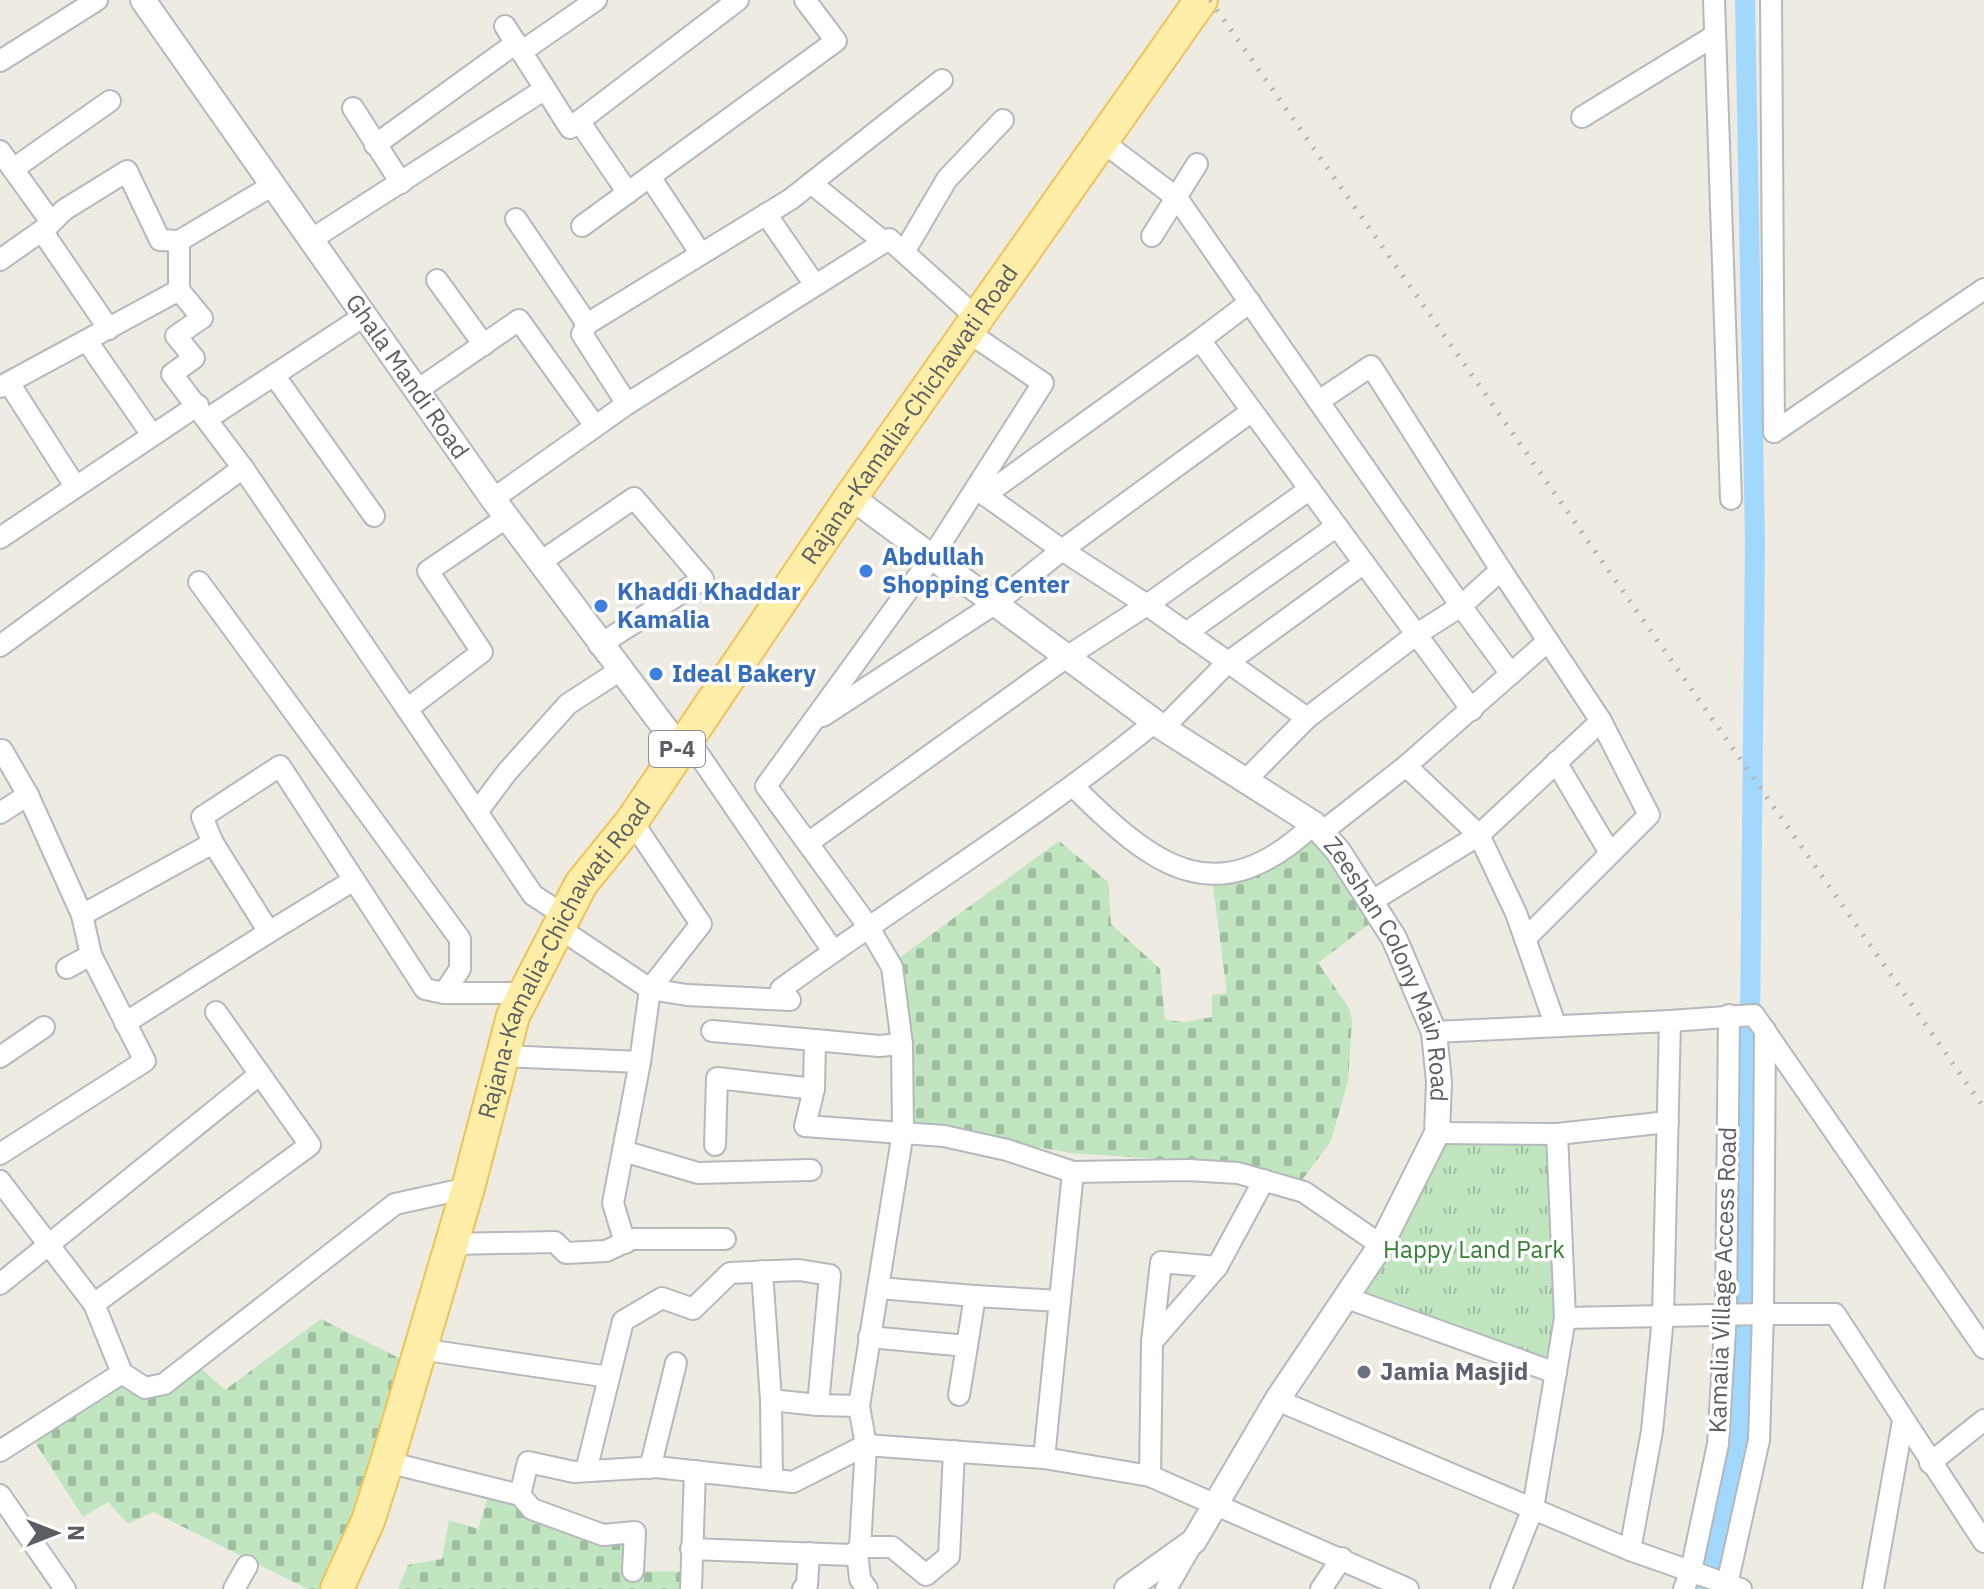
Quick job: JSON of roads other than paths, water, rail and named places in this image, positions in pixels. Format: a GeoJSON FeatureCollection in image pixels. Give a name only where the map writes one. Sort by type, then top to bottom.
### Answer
{"type":"FeatureCollection","features":[{"type":"Feature","properties":{"kind":"main road","name":"Rajana-Kamalia-Chichawati Road"},"geometry":{"type":"LineString","coordinates":[[337,1589],[368,1521],[387,1462],[468,1188],[513,1016],[581,884],[632,821],[682,742],[851,497],[1201,0]]}},
{"type":"Feature","properties":{"kind":"street"},"geometry":{"type":"LineString","coordinates":[[0,61],[97,0]]}},
{"type":"Feature","properties":{"kind":"street","name":"Ghala Mandi Road"},"geometry":{"type":"LineString","coordinates":[[143,0],[499,508],[619,671],[682,742]]}},
{"type":"Feature","properties":{"kind":"street"},"geometry":{"type":"LineString","coordinates":[[375,145],[514,40],[596,0]]}},
{"type":"Feature","properties":{"kind":"street"},"geometry":{"type":"LineString","coordinates":[[514,40],[570,128],[738,0]]}},
{"type":"Feature","properties":{"kind":"street"},"geometry":{"type":"LineString","coordinates":[[582,226],[836,41],[805,0]]}},
{"type":"Feature","properties":{"kind":"street"},"geometry":{"type":"LineString","coordinates":[[1714,0],[1731,499]]}},
{"type":"Feature","properties":{"kind":"street"},"geometry":{"type":"LineString","coordinates":[[1771,0],[1774,432],[1984,289]]}},
{"type":"Feature","properties":{"kind":"street"},"geometry":{"type":"LineString","coordinates":[[1582,117],[1714,36]]}},
{"type":"Feature","properties":{"kind":"street"},"geometry":{"type":"LineString","coordinates":[[627,404],[582,334],[587,324],[766,214],[811,183],[942,80]]}},
{"type":"Feature","properties":{"kind":"street"},"geometry":{"type":"LineString","coordinates":[[312,239],[545,89]]}},
{"type":"Feature","properties":{"kind":"street"},"geometry":{"type":"LineString","coordinates":[[13,169],[110,101]]}},
{"type":"Feature","properties":{"kind":"street"},"geometry":{"type":"LineString","coordinates":[[353,108],[401,183]]}},
{"type":"Feature","properties":{"kind":"street"},"geometry":{"type":"LineString","coordinates":[[904,252],[947,179],[1003,120]]}},
{"type":"Feature","properties":{"kind":"street"},"geometry":{"type":"LineString","coordinates":[[579,121],[628,193]]}},
{"type":"Feature","properties":{"kind":"street"},"geometry":{"type":"LineString","coordinates":[[1103,142],[1177,198],[1511,674]]}},
{"type":"Feature","properties":{"kind":"street"},"geometry":{"type":"LineString","coordinates":[[0,151],[109,329]]}},
{"type":"Feature","properties":{"kind":"street"},"geometry":{"type":"LineString","coordinates":[[1152,236],[1197,164]]}},
{"type":"Feature","properties":{"kind":"street"},"geometry":{"type":"LineString","coordinates":[[0,260],[64,210],[127,171],[160,240],[179,241],[273,185]]}},
{"type":"Feature","properties":{"kind":"street"},"geometry":{"type":"LineString","coordinates":[[650,177],[701,254]]}},
{"type":"Feature","properties":{"kind":"street"},"geometry":{"type":"LineString","coordinates":[[811,183],[884,242]]}},
{"type":"Feature","properties":{"kind":"street"},"geometry":{"type":"LineString","coordinates":[[766,214],[815,285]]}},
{"type":"Feature","properties":{"kind":"street"},"geometry":{"type":"LineString","coordinates":[[516,219],[587,324]]}},
{"type":"Feature","properties":{"kind":"street"},"geometry":{"type":"LineString","coordinates":[[407,709],[482,652],[428,571],[595,426],[889,239],[972,325],[1043,383],[980,492],[766,786],[868,926],[892,967],[902,1044],[903,1132],[859,1406],[866,1445],[860,1579],[867,1589]]}},
{"type":"Feature","properties":{"kind":"street"},"geometry":{"type":"LineString","coordinates":[[179,241],[179,290],[202,318],[176,336],[194,358],[172,374],[243,468],[533,895],[562,922],[650,989],[687,995],[790,1000],[781,989],[1159,725],[1227,663],[1364,563]]}},
{"type":"Feature","properties":{"kind":"street"},"geometry":{"type":"LineString","coordinates":[[437,280],[484,345]]}},
{"type":"Feature","properties":{"kind":"street"},"geometry":{"type":"LineString","coordinates":[[75,486],[4,385],[179,290]]}},
{"type":"Feature","properties":{"kind":"street"},"geometry":{"type":"LineString","coordinates":[[980,492],[1250,302]]}},
{"type":"Feature","properties":{"kind":"street"},"geometry":{"type":"LineString","coordinates":[[1,534],[152,435],[274,375],[364,316]]}},
{"type":"Feature","properties":{"kind":"street"},"geometry":{"type":"LineString","coordinates":[[416,391],[519,320],[595,426]]}},
{"type":"Feature","properties":{"kind":"street"},"geometry":{"type":"LineString","coordinates":[[1200,340],[1472,710]]}},
{"type":"Feature","properties":{"kind":"street"},"geometry":{"type":"LineString","coordinates":[[87,341],[152,435]]}},
{"type":"Feature","properties":{"kind":"street"},"geometry":{"type":"LineString","coordinates":[[1319,401],[1371,366],[1601,721],[1649,815],[1525,939]]}},
{"type":"Feature","properties":{"kind":"street"},"geometry":{"type":"LineString","coordinates":[[274,375],[374,516]]}},
{"type":"Feature","properties":{"kind":"street"},"geometry":{"type":"LineString","coordinates":[[813,722],[996,603],[1062,550],[1252,411]]}},
{"type":"Feature","properties":{"kind":"street"},"geometry":{"type":"LineString","coordinates":[[0,646],[243,468]]}},
{"type":"Feature","properties":{"kind":"street"},"geometry":{"type":"LineString","coordinates":[[808,843],[1068,656],[1147,605],[1310,489]]}},
{"type":"Feature","properties":{"kind":"street"},"geometry":{"type":"LineString","coordinates":[[980,492],[1307,718]]}},
{"type":"Feature","properties":{"kind":"street","name":"Zeeshan Colony Main Road"},"geometry":{"type":"LineString","coordinates":[[851,497],[1159,725],[1318,828],[1372,901],[1394,938],[1434,1032],[1439,1082],[1437,1133],[1381,1245],[1277,1400],[1194,1541],[1127,1589]]}},
{"type":"Feature","properties":{"kind":"street"},"geometry":{"type":"LineString","coordinates":[[539,563],[634,498],[703,579],[599,645]]}},
{"type":"Feature","properties":{"kind":"street"},"geometry":{"type":"LineString","coordinates":[[1186,633],[1337,526]]}},
{"type":"Feature","properties":{"kind":"street"},"geometry":{"type":"LineString","coordinates":[[1246,780],[1307,718],[1417,634],[1461,606],[1501,570]]}},
{"type":"Feature","properties":{"kind":"street"},"geometry":{"type":"LineString","coordinates":[[199,582],[460,939],[460,969],[444,993]]}},
{"type":"Feature","properties":{"kind":"street"},"geometry":{"type":"LineString","coordinates":[[1074,787],[1145,850],[1185,872],[1224,873],[1266,863],[1406,766],[1548,641]]}},
{"type":"Feature","properties":{"kind":"street"},"geometry":{"type":"LineString","coordinates":[[477,812],[507,772],[568,704],[619,671]]}},
{"type":"Feature","properties":{"kind":"street"},"geometry":{"type":"LineString","coordinates":[[1372,901],[1479,835],[1601,721]]}},
{"type":"Feature","properties":{"kind":"street"},"geometry":{"type":"LineString","coordinates":[[682,742],[833,951]]}},
{"type":"Feature","properties":{"kind":"street"},"geometry":{"type":"LineString","coordinates":[[0,1154],[145,1061],[91,955],[82,915],[28,795],[2,750]]}},
{"type":"Feature","properties":{"kind":"street"},"geometry":{"type":"LineString","coordinates":[[1556,762],[1610,853]]}},
{"type":"Feature","properties":{"kind":"street"},"geometry":{"type":"LineString","coordinates":[[269,932],[213,843],[202,817],[280,766],[425,989],[444,993],[525,993]]}},
{"type":"Feature","properties":{"kind":"street"},"geometry":{"type":"LineString","coordinates":[[1406,766],[1479,835],[1525,939],[1555,1024]]}},
{"type":"Feature","properties":{"kind":"street"},"geometry":{"type":"LineString","coordinates":[[0,813],[28,795]]}},
{"type":"Feature","properties":{"kind":"street"},"geometry":{"type":"LineString","coordinates":[[625,1243],[613,1203],[640,1062],[650,989],[701,924],[632,821]]}},
{"type":"Feature","properties":{"kind":"street"},"geometry":{"type":"LineString","coordinates":[[82,915],[213,843]]}},
{"type":"Feature","properties":{"kind":"street"},"geometry":{"type":"LineString","coordinates":[[125,1023],[354,880]]}},
{"type":"Feature","properties":{"kind":"street"},"geometry":{"type":"LineString","coordinates":[[67,968],[91,955]]}},
{"type":"Feature","properties":{"kind":"street"},"geometry":{"type":"LineString","coordinates":[[94,1304],[310,1145],[216,1012]]}},
{"type":"Feature","properties":{"kind":"street"},"geometry":{"type":"LineString","coordinates":[[1434,1032],[1555,1024],[1746,1019]]}},
{"type":"Feature","properties":{"kind":"street"},"geometry":{"type":"LineString","coordinates":[[1277,1400],[1630,1550],[1687,1580],[1731,1588],[1759,1440],[1763,1314],[1746,1019]]}},
{"type":"Feature","properties":{"kind":"street"},"geometry":{"type":"LineString","coordinates":[[1746,1019],[1984,1348]]}},
{"type":"Feature","properties":{"kind":"street","name":"Kamalia Village Access Road"},"geometry":{"type":"LineString","coordinates":[[1687,1580],[1718,1444],[1746,1019]]}},
{"type":"Feature","properties":{"kind":"street"},"geometry":{"type":"LineString","coordinates":[[1630,1550],[1652,1431],[1663,1317],[1670,1021]]}},
{"type":"Feature","properties":{"kind":"street"},"geometry":{"type":"LineString","coordinates":[[0,1057],[44,1027]]}},
{"type":"Feature","properties":{"kind":"street"},"geometry":{"type":"LineString","coordinates":[[712,1031],[879,1046],[902,1044]]}},
{"type":"Feature","properties":{"kind":"street"},"geometry":{"type":"LineString","coordinates":[[815,1040],[814,1089],[805,1126],[944,1136],[1007,1150],[1073,1172],[1188,1170],[1238,1173],[1304,1192],[1381,1245]]}},
{"type":"Feature","properties":{"kind":"street"},"geometry":{"type":"LineString","coordinates":[[503,1056],[640,1062]]}},
{"type":"Feature","properties":{"kind":"street"},"geometry":{"type":"LineString","coordinates":[[0,1284],[260,1074]]}},
{"type":"Feature","properties":{"kind":"street"},"geometry":{"type":"LineString","coordinates":[[715,1145],[717,1078],[814,1089]]}},
{"type":"Feature","properties":{"kind":"street"},"geometry":{"type":"LineString","coordinates":[[1437,1133],[1557,1134],[1668,1122]]}},
{"type":"Feature","properties":{"kind":"street"},"geometry":{"type":"LineString","coordinates":[[1501,1589],[1533,1508],[1565,1318],[1557,1134]]}},
{"type":"Feature","properties":{"kind":"street"},"geometry":{"type":"LineString","coordinates":[[623,1151],[698,1173],[811,1170]]}},
{"type":"Feature","properties":{"kind":"street"},"geometry":{"type":"LineString","coordinates":[[1044,1458],[1073,1172]]}},
{"type":"Feature","properties":{"kind":"street"},"geometry":{"type":"LineString","coordinates":[[1152,1342],[1217,1267],[1264,1180]]}},
{"type":"Feature","properties":{"kind":"street"},"geometry":{"type":"LineString","coordinates":[[0,1181],[94,1304],[122,1373],[145,1388],[164,1384],[395,1204],[468,1188]]}},
{"type":"Feature","properties":{"kind":"street"},"geometry":{"type":"LineString","coordinates":[[451,1244],[555,1242],[566,1253],[606,1251],[632,1239],[725,1239]]}},
{"type":"Feature","properties":{"kind":"street"},"geometry":{"type":"LineString","coordinates":[[1150,1476],[1152,1342],[1161,1262],[1217,1267]]}},
{"type":"Feature","properties":{"kind":"street"},"geometry":{"type":"LineString","coordinates":[[586,1471],[623,1321],[662,1298],[693,1309],[730,1273],[799,1270],[830,1275],[818,1405]]}},
{"type":"Feature","properties":{"kind":"street"},"geometry":{"type":"LineString","coordinates":[[762,1271],[771,1400],[772,1480]]}},
{"type":"Feature","properties":{"kind":"street"},"geometry":{"type":"LineString","coordinates":[[879,1288],[1060,1301]]}},
{"type":"Feature","properties":{"kind":"street"},"geometry":{"type":"LineString","coordinates":[[959,1395],[975,1296]]}},
{"type":"Feature","properties":{"kind":"street"},"geometry":{"type":"LineString","coordinates":[[1347,1298],[1556,1373]]}},
{"type":"Feature","properties":{"kind":"street"},"geometry":{"type":"LineString","coordinates":[[1565,1318],[1726,1313],[1835,1314],[1984,1542]]}},
{"type":"Feature","properties":{"kind":"street"},"geometry":{"type":"LineString","coordinates":[[869,1337],[967,1346]]}},
{"type":"Feature","properties":{"kind":"street"},"geometry":{"type":"LineString","coordinates":[[420,1349],[609,1377]]}},
{"type":"Feature","properties":{"kind":"street"},"geometry":{"type":"LineString","coordinates":[[650,1468],[676,1363]]}},
{"type":"Feature","properties":{"kind":"street"},"geometry":{"type":"LineString","coordinates":[[0,1451],[122,1373]]}},
{"type":"Feature","properties":{"kind":"street"},"geometry":{"type":"LineString","coordinates":[[771,1400],[859,1406]]}},
{"type":"Feature","properties":{"kind":"street"},"geometry":{"type":"LineString","coordinates":[[1930,1463],[1984,1420]]}},
{"type":"Feature","properties":{"kind":"street"},"geometry":{"type":"LineString","coordinates":[[1873,1589],[1903,1421]]}},
{"type":"Feature","properties":{"kind":"street"},"geometry":{"type":"LineString","coordinates":[[520,1495],[528,1462],[586,1471],[650,1468],[793,1482],[866,1445],[1044,1458],[1150,1476],[1216,1508],[1342,1558],[1408,1589]]}},
{"type":"Feature","properties":{"kind":"street"},"geometry":{"type":"LineString","coordinates":[[691,1549],[852,1555],[859,1549],[892,1547],[926,1575],[949,1556],[954,1451]]}},
{"type":"Feature","properties":{"kind":"street"},"geometry":{"type":"LineString","coordinates":[[387,1462],[520,1495],[532,1509],[603,1535],[635,1532],[633,1571]]}},
{"type":"Feature","properties":{"kind":"street"},"geometry":{"type":"LineString","coordinates":[[691,1589],[695,1471]]}},
{"type":"Feature","properties":{"kind":"street"},"geometry":{"type":"LineString","coordinates":[[0,1495],[65,1589]]}},
{"type":"Feature","properties":{"kind":"street"},"geometry":{"type":"LineString","coordinates":[[1166,1589],[1194,1541]]}},
{"type":"Feature","properties":{"kind":"street"},"geometry":{"type":"LineString","coordinates":[[803,1589],[807,1585],[809,1553]]}},
{"type":"Feature","properties":{"kind":"street"},"geometry":{"type":"LineString","coordinates":[[1321,1589],[1342,1558]]}},
{"type":"Feature","properties":{"kind":"street"},"geometry":{"type":"LineString","coordinates":[[234,1589],[247,1566]]}},
{"type":"Feature","properties":{"kind":"waterway"},"geometry":{"type":"LineString","coordinates":[[1705,1589],[1738,1442],[1747,1316],[1755,542],[1745,0]]}},
{"type":"Feature","properties":{"kind":"railway"},"geometry":{"type":"LineString","coordinates":[[1210,0],[1984,1108]]}},
{"type":"Feature","properties":{"kind":"place","name":"Abdullah Shopping Center"},"geometry":{"type":"Point","coordinates":[866,571]}},
{"type":"Feature","properties":{"kind":"place","name":"Khaddi Khaddar Kamalia"},"geometry":{"type":"Point","coordinates":[601,606]}},
{"type":"Feature","properties":{"kind":"place","name":"Ideal Bakery"},"geometry":{"type":"Point","coordinates":[656,674]}},
{"type":"Feature","properties":{"kind":"place","name":"Jamia Masjid"},"geometry":{"type":"Point","coordinates":[1364,1372]}},
{"type":"Feature","properties":{"kind":"park label","name":"Happy Land Park"},"geometry":{"type":"Point","coordinates":[1474,1250]}}]}
